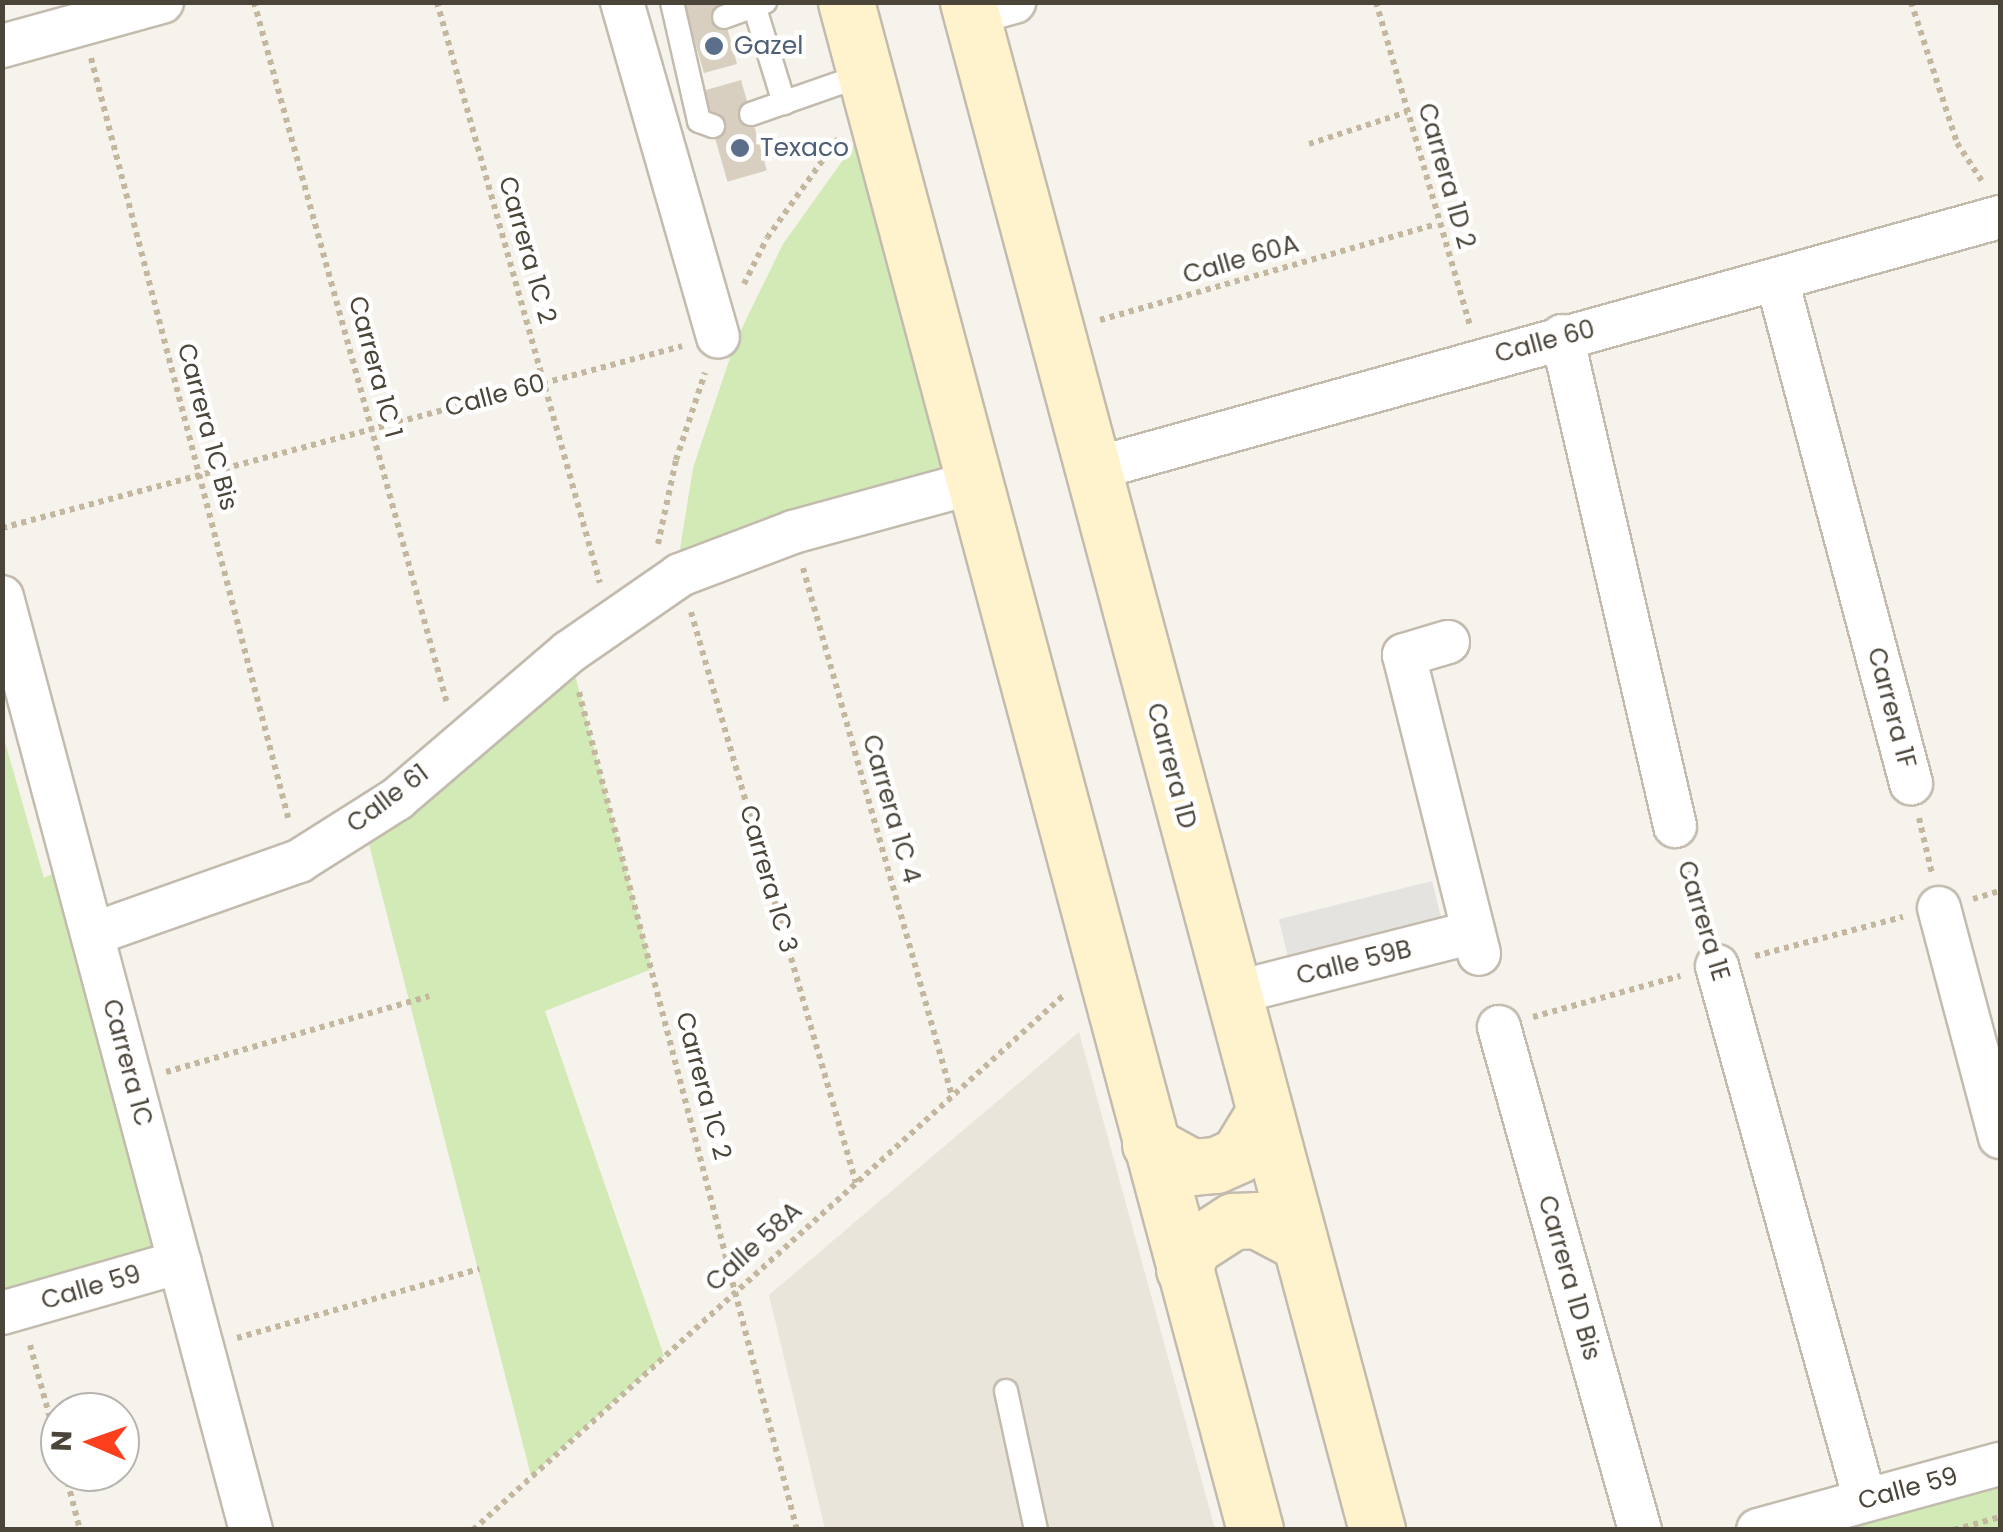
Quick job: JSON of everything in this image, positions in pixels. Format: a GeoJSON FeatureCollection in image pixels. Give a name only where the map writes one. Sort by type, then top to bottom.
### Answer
{"type":"FeatureCollection","features":[{"type":"Feature","properties":{"kind":"street"},"geometry":{"type":"LineString","coordinates":[[2,46],[162,2]]}},
{"type":"Feature","properties":{"kind":"street"},"geometry":{"type":"LineString","coordinates":[[622,2],[718,336]]}},
{"type":"Feature","properties":{"kind":"street"},"geometry":{"type":"LineString","coordinates":[[846,2],[1255,1530]]}},
{"type":"Feature","properties":{"kind":"street","name":"Carrera 1D"},"geometry":{"type":"LineString","coordinates":[[984,6],[1090,470],[1377,1530]]}},
{"type":"Feature","properties":{"kind":"street","name":"Calle 60"},"geometry":{"type":"LineString","coordinates":[[1090,470],[1562,336],[1777,280],[1995,205]]}},
{"type":"Feature","properties":{"kind":"street","name":"Carrera 1F"},"geometry":{"type":"LineString","coordinates":[[1777,280],[1911,783]]}},
{"type":"Feature","properties":{"kind":"street","name":"Carrera 1E"},"geometry":{"type":"LineString","coordinates":[[1562,336],[1674,826]]}},
{"type":"Feature","properties":{"kind":"street","name":"Calle 61"},"geometry":{"type":"LineString","coordinates":[[92,934],[299,860],[397,799],[569,652],[663,587],[793,532],[972,483]]}},
{"type":"Feature","properties":{"kind":"street","name":"Carrera 1C"},"geometry":{"type":"LineString","coordinates":[[2,597],[251,1530]]}},
{"type":"Feature","properties":{"kind":"street","name":"Calle 59B"},"geometry":{"type":"LineString","coordinates":[[1234,994],[1476,943],[1404,654],[1448,642]]}},
{"type":"Feature","properties":{"kind":"street"},"geometry":{"type":"LineString","coordinates":[[1939,908],[2000,1137]]}},
{"type":"Feature","properties":{"kind":"street","name":"Carrera 1E"},"geometry":{"type":"LineString","coordinates":[[1717,966],[1865,1500]]}},
{"type":"Feature","properties":{"kind":"street","name":"Carrera 1D Bis"},"geometry":{"type":"LineString","coordinates":[[1498,1027],[1640,1530]]}},
{"type":"Feature","properties":{"kind":"street"},"geometry":{"type":"LineString","coordinates":[[1150,1144],[1169,1159],[1216,1165],[1238,1155],[1263,1114]]}},
{"type":"Feature","properties":{"kind":"street"},"geometry":{"type":"LineString","coordinates":[[1184,1269],[1194,1247],[1233,1220],[1268,1223],[1298,1242]]}},
{"type":"Feature","properties":{"kind":"street","name":"Calle 59"},"geometry":{"type":"LineString","coordinates":[[11,1311],[180,1262]]}},
{"type":"Feature","properties":{"kind":"street","name":"Calle 59"},"geometry":{"type":"LineString","coordinates":[[1758,1530],[2000,1464]]}},
{"type":"Feature","properties":{"kind":"lane"},"geometry":{"type":"LineString","coordinates":[[672,2],[684,29],[700,121],[713,126]]}},
{"type":"Feature","properties":{"kind":"lane"},"geometry":{"type":"LineString","coordinates":[[724,17],[757,4],[784,102]]}},
{"type":"Feature","properties":{"kind":"lane"},"geometry":{"type":"LineString","coordinates":[[750,114],[784,102],[870,91]]}},
{"type":"Feature","properties":{"kind":"lane"},"geometry":{"type":"LineString","coordinates":[[1006,1391],[1036,1530]]}},
{"type":"Feature","properties":{"kind":"path","name":"Carrera 1C 1"},"geometry":{"type":"LineString","coordinates":[[254,2],[458,743]]}},
{"type":"Feature","properties":{"kind":"path","name":"Carrera 1C 2"},"geometry":{"type":"LineString","coordinates":[[438,2],[611,623]]}},
{"type":"Feature","properties":{"kind":"path","name":"Carrera 1D 2"},"geometry":{"type":"LineString","coordinates":[[1376,2],[1437,224],[1481,359]]}},
{"type":"Feature","properties":{"kind":"path"},"geometry":{"type":"LineString","coordinates":[[1912,2],[1957,144],[1995,205]]}},
{"type":"Feature","properties":{"kind":"path","name":"Carrera 1C Bis"},"geometry":{"type":"LineString","coordinates":[[82,24],[299,860]]}},
{"type":"Feature","properties":{"kind":"path"},"geometry":{"type":"LineString","coordinates":[[663,587],[676,460],[718,336],[767,238],[810,173],[850,125],[870,91]]}},
{"type":"Feature","properties":{"kind":"path"},"geometry":{"type":"LineString","coordinates":[[1310,144],[1407,112]]}},
{"type":"Feature","properties":{"kind":"path","name":"Calle 60A"},"geometry":{"type":"LineString","coordinates":[[1056,333],[1437,224]]}},
{"type":"Feature","properties":{"kind":"path","name":"Calle 60"},"geometry":{"type":"LineString","coordinates":[[2,528],[718,336]]}},
{"type":"Feature","properties":{"kind":"path","name":"Carrera 1C 4"},"geometry":{"type":"LineString","coordinates":[[793,532],[952,1096]]}},
{"type":"Feature","properties":{"kind":"path","name":"Carrera 1C 3"},"geometry":{"type":"LineString","coordinates":[[663,587],[856,1182]]}},
{"type":"Feature","properties":{"kind":"path","name":"Carrera 1C 2"},"geometry":{"type":"LineString","coordinates":[[569,652],[797,1530]]}},
{"type":"Feature","properties":{"kind":"path","name":"Carrera 1F"},"geometry":{"type":"LineString","coordinates":[[1911,783],[1939,908]]}},
{"type":"Feature","properties":{"kind":"path","name":"Carrera 1E"},"geometry":{"type":"LineString","coordinates":[[1674,826],[1717,966]]}},
{"type":"Feature","properties":{"kind":"path"},"geometry":{"type":"LineString","coordinates":[[132,1082],[428,996]]}},
{"type":"Feature","properties":{"kind":"path","name":"Calle 58A"},"geometry":{"type":"LineString","coordinates":[[472,1530],[1063,996]]}},
{"type":"Feature","properties":{"kind":"path"},"geometry":{"type":"LineString","coordinates":[[202,1348],[479,1269]]}},
{"type":"Feature","properties":{"kind":"path"},"geometry":{"type":"LineString","coordinates":[[11,1311],[40,1396]]}},
{"type":"Feature","properties":{"kind":"path"},"geometry":{"type":"LineString","coordinates":[[70,1492],[80,1530]]}},
{"type":"Feature","properties":{"kind":"path"},"geometry":{"type":"LineString","coordinates":[[1954,1530],[2000,1517]]}},
{"type":"Feature","properties":{"kind":"shaded area"},"geometry":{"type":"Polygon","coordinates":[[[1432,881],[1443,925],[1290,963],[1279,919],[1432,881]]]}},
{"type":"Feature","properties":{"kind":"shaded area"},"geometry":{"type":"Polygon","coordinates":[[[1079,1032],[1215,1529],[825,1529],[769,1295],[1079,1032]]]}},
{"type":"Feature","properties":{"kind":"green space"},"geometry":{"type":"Polygon","coordinates":[[[858,139],[950,469],[679,555],[693,468],[736,340],[783,244],[858,139]]]}},
{"type":"Feature","properties":{"kind":"green space"},"geometry":{"type":"Polygon","coordinates":[[[569,652],[652,969],[545,1011],[664,1356],[531,1476],[363,821],[569,652]]]}},
{"type":"Feature","properties":{"kind":"green space"},"geometry":{"type":"Polygon","coordinates":[[[3,735],[44,878],[74,864],[180,1262],[3,1313],[3,735]]]}},
{"type":"Feature","properties":{"kind":"green space"},"geometry":{"type":"Polygon","coordinates":[[[2000,1464],[2000,1529],[1758,1530],[2000,1464]]]}},
{"type":"Feature","properties":{"kind":"building","name":"Gazel"},"geometry":{"type":"Polygon","coordinates":[[[683,2],[720,2],[737,64],[704,73],[683,2]]]}},
{"type":"Feature","properties":{"kind":"building","name":"Texaco"},"geometry":{"type":"Polygon","coordinates":[[[741,80],[767,170],[727,182],[702,91],[741,80]]]}},
{"type":"Feature","properties":{"kind":"place","name":"Gazel"},"geometry":{"type":"Point","coordinates":[714,46]}},
{"type":"Feature","properties":{"kind":"place","name":"Texaco"},"geometry":{"type":"Point","coordinates":[740,148]}}]}
